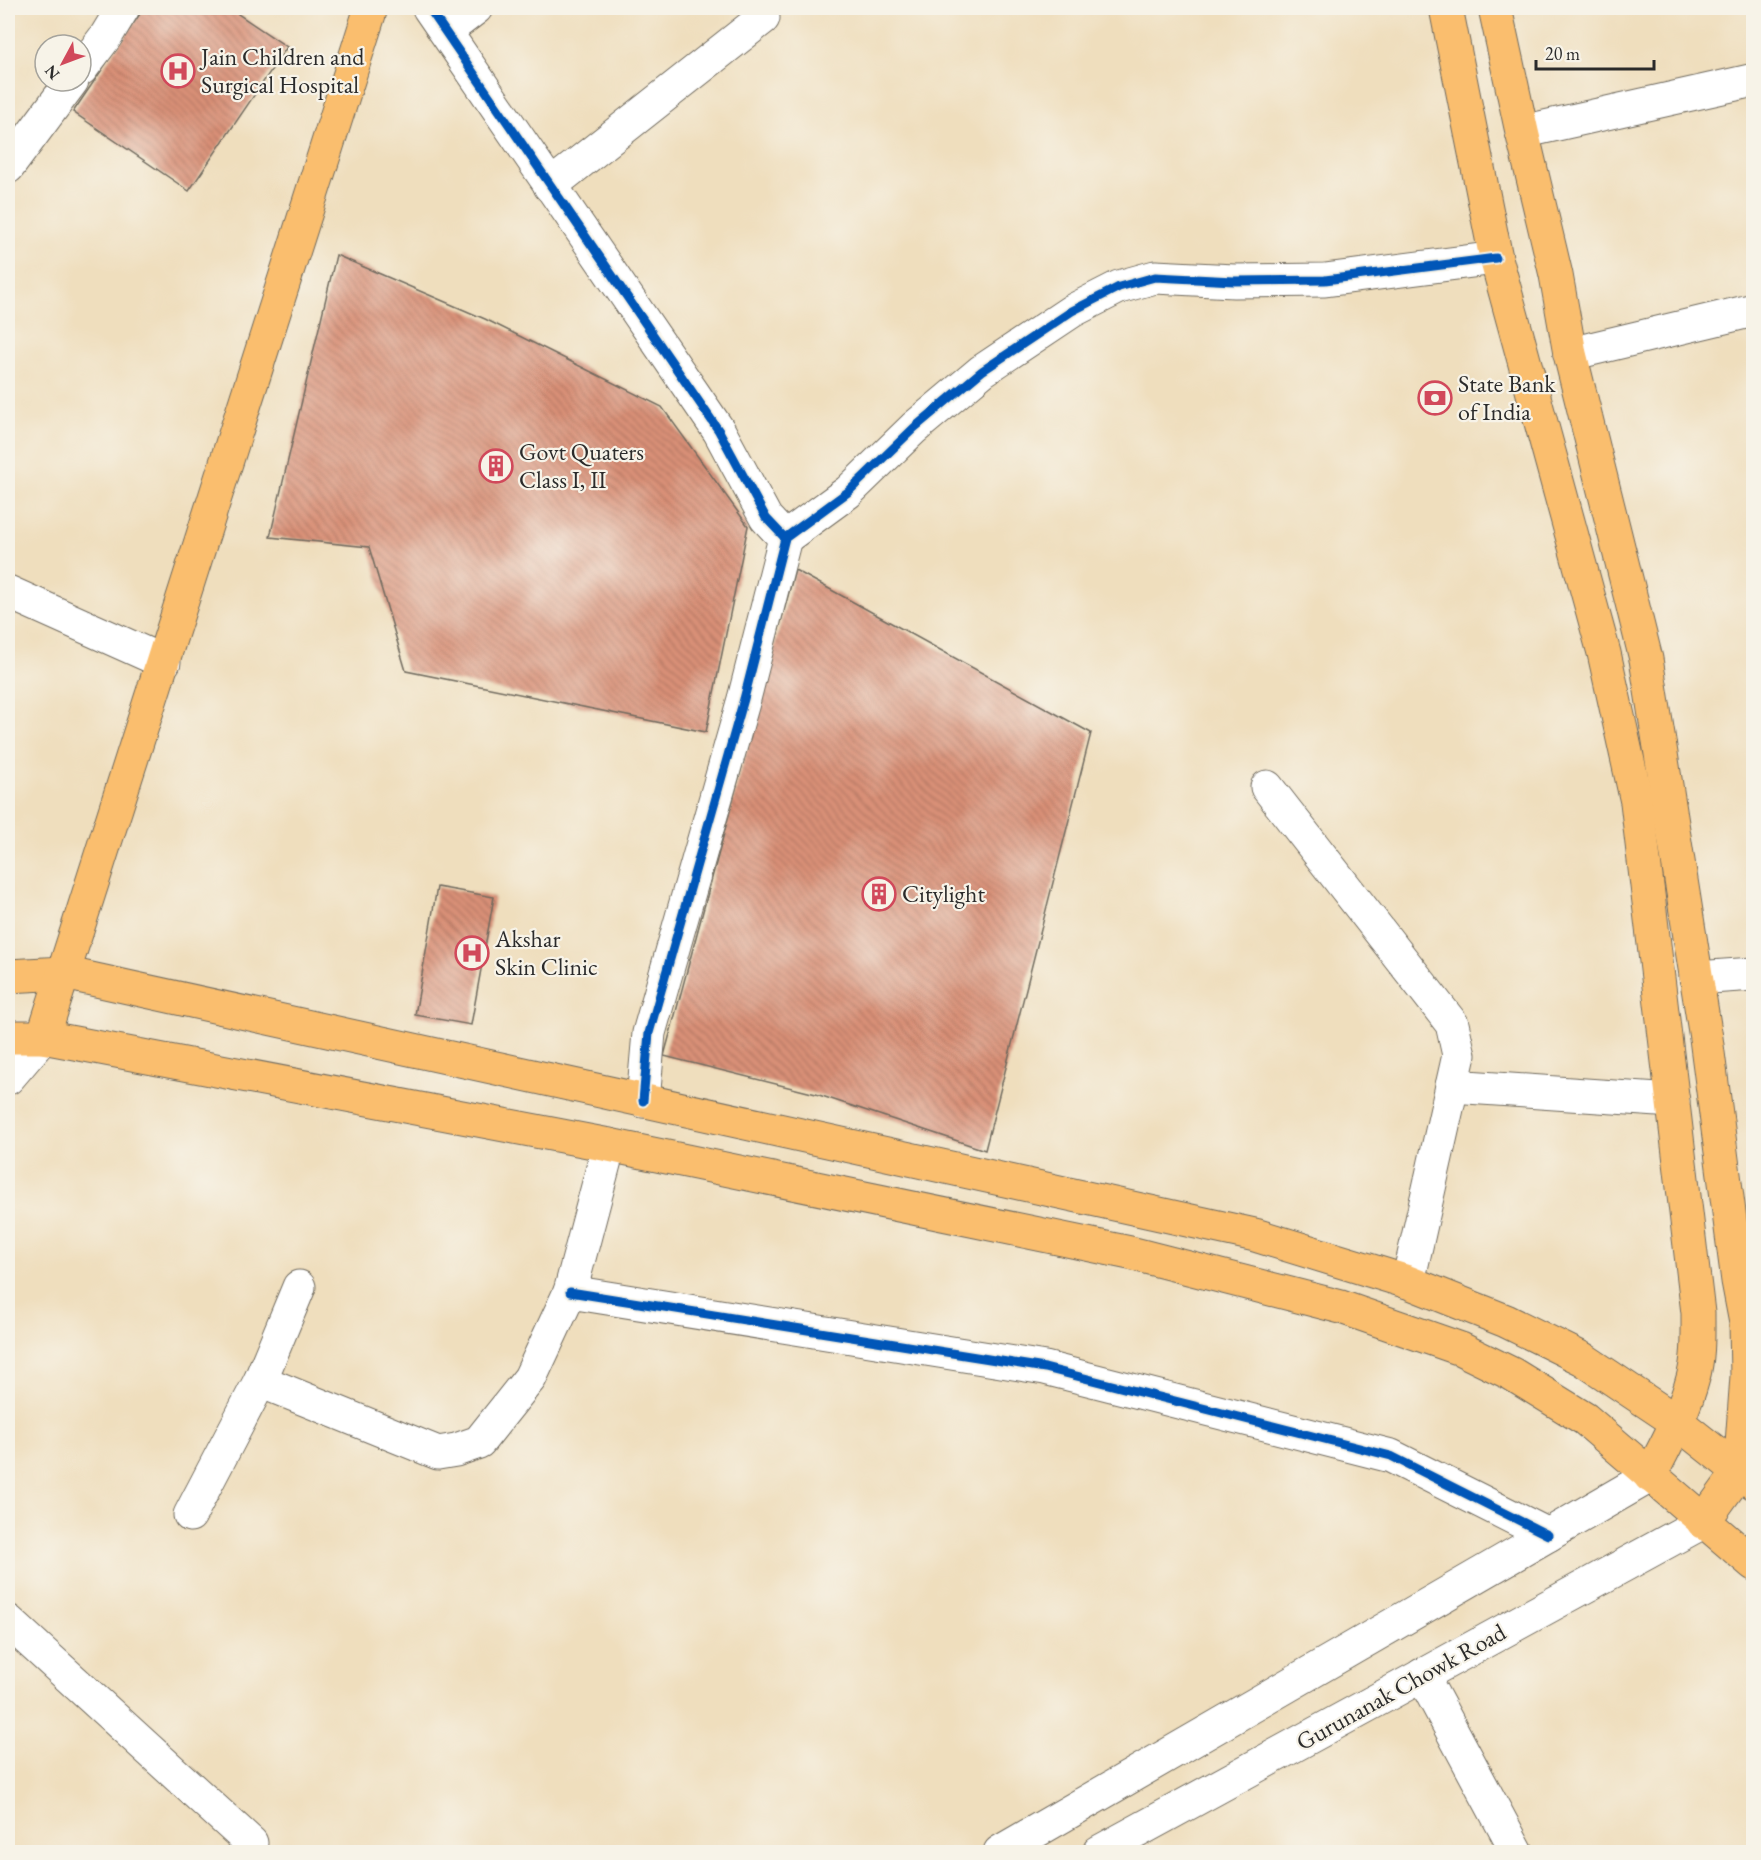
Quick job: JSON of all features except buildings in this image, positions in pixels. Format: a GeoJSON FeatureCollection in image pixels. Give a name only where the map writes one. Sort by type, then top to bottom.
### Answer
{"type":"FeatureCollection","features":[{"type":"Feature","properties":{"kind":"main road"},"geometry":{"type":"LineString","coordinates":[[43,1037],[371,8]]}},
{"type":"Feature","properties":{"kind":"main road"},"geometry":{"type":"LineString","coordinates":[[1446,8],[1496,258],[1604,653],[1637,802],[1698,1313],[1693,1377],[1677,1422],[1650,1476]]}},
{"type":"Feature","properties":{"kind":"main road"},"geometry":{"type":"LineString","coordinates":[[1495,8],[1556,275],[1570,354],[1646,659],[1696,978],[1738,1281],[1746,1323],[1747,1478],[1703,1522]]}},
{"type":"Feature","properties":{"kind":"main road"},"geometry":{"type":"LineString","coordinates":[[8,976],[64,973],[1254,1235],[1408,1282],[1506,1321],[1583,1359],[1677,1422],[1747,1478]]}},
{"type":"Feature","properties":{"kind":"main road"},"geometry":{"type":"LineString","coordinates":[[8,1037],[43,1037],[609,1145],[1130,1253],[1341,1307],[1461,1348],[1512,1374],[1584,1419],[1754,1564]]}},
{"type":"Feature","properties":{"kind":"street"},"geometry":{"type":"LineString","coordinates":[[93,53],[123,8]]}},
{"type":"Feature","properties":{"kind":"street"},"geometry":{"type":"LineString","coordinates":[[476,8],[437,19],[718,431],[766,518],[785,538]]}},
{"type":"Feature","properties":{"kind":"street"},"geometry":{"type":"LineString","coordinates":[[550,186],[763,18]]}},
{"type":"Feature","properties":{"kind":"street"},"geometry":{"type":"LineString","coordinates":[[1522,132],[1754,80]]}},
{"type":"Feature","properties":{"kind":"street"},"geometry":{"type":"LineString","coordinates":[[8,167],[63,93]]}},
{"type":"Feature","properties":{"kind":"street"},"geometry":{"type":"LineString","coordinates":[[643,1101],[649,1033],[744,699],[785,538],[848,492],[914,428],[982,371],[1072,311],[1119,287],[1155,277],[1234,281],[1325,280],[1496,258]]}},
{"type":"Feature","properties":{"kind":"street"},"geometry":{"type":"LineString","coordinates":[[1570,354],[1754,310]]}},
{"type":"Feature","properties":{"kind":"street"},"geometry":{"type":"LineString","coordinates":[[8,592],[164,662]]}},
{"type":"Feature","properties":{"kind":"street"},"geometry":{"type":"LineString","coordinates":[[1267,787],[1452,1024],[1459,1055],[1408,1282]]}},
{"type":"Feature","properties":{"kind":"street"},"geometry":{"type":"LineString","coordinates":[[1696,978],[1754,974]]}},
{"type":"Feature","properties":{"kind":"street"},"geometry":{"type":"LineString","coordinates":[[8,1078],[43,1037]]}},
{"type":"Feature","properties":{"kind":"street"},"geometry":{"type":"LineString","coordinates":[[1452,1086],[1672,1101]]}},
{"type":"Feature","properties":{"kind":"street"},"geometry":{"type":"LineString","coordinates":[[260,1382],[438,1453],[479,1442],[530,1378],[570,1292],[609,1145]]}},
{"type":"Feature","properties":{"kind":"street"},"geometry":{"type":"LineString","coordinates":[[190,1515],[260,1382],[299,1287]]}},
{"type":"Feature","properties":{"kind":"street"},"geometry":{"type":"LineString","coordinates":[[570,1292],[1056,1371],[1391,1456],[1548,1535]]}},
{"type":"Feature","properties":{"kind":"street"},"geometry":{"type":"LineString","coordinates":[[1000,1852],[1650,1476]]}},
{"type":"Feature","properties":{"kind":"street","name":"Gurunanak Chowk Road"},"geometry":{"type":"LineString","coordinates":[[1099,1852],[1703,1522]]}},
{"type":"Feature","properties":{"kind":"street"},"geometry":{"type":"LineString","coordinates":[[8,1621],[251,1843]]}},
{"type":"Feature","properties":{"kind":"street"},"geometry":{"type":"LineString","coordinates":[[1422,1675],[1517,1852]]}},
{"type":"Feature","properties":{"kind":"cycle path"},"geometry":{"type":"LineString","coordinates":[[429,8],[719,431],[766,518],[785,538],[744,699],[649,1033],[643,1101]]}},
{"type":"Feature","properties":{"kind":"cycle path"},"geometry":{"type":"LineString","coordinates":[[785,538],[848,492],[914,428],[982,371],[1072,311],[1119,287],[1155,277],[1234,281],[1325,280],[1496,258]]}},
{"type":"Feature","properties":{"kind":"cycle path"},"geometry":{"type":"LineString","coordinates":[[570,1292],[1045,1368],[1391,1456],[1548,1535]]}},
{"type":"Feature","properties":{"kind":"place","name":"Jain Children and Surgical Hospital"},"geometry":{"type":"Point","coordinates":[178,71]}},
{"type":"Feature","properties":{"kind":"place","name":"State Bank of India"},"geometry":{"type":"Point","coordinates":[1435,398]}},
{"type":"Feature","properties":{"kind":"place","name":"Govt Quaters Class I, II"},"geometry":{"type":"Point","coordinates":[496,466]}},
{"type":"Feature","properties":{"kind":"place","name":"Citylight"},"geometry":{"type":"Point","coordinates":[879,894]}},
{"type":"Feature","properties":{"kind":"place","name":"Akshar Skin Clinic"},"geometry":{"type":"Point","coordinates":[472,953]}}]}
